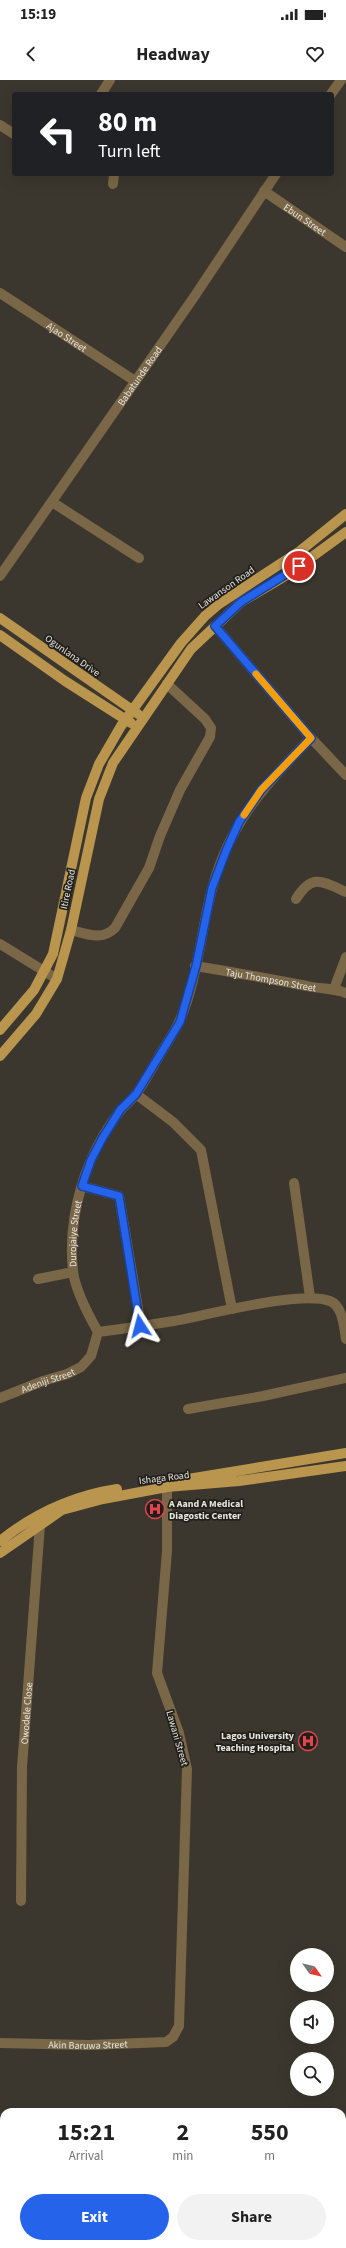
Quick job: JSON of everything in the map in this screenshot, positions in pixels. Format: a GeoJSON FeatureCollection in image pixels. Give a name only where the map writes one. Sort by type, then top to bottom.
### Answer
{"type":"FeatureCollection","features":[{"type":"Feature","properties":{"kind":"main road","name":"Lawanson Road"},"geometry":{"type":"LineString","coordinates":[[125,719],[181,642],[205,616],[219,604],[300,551],[346,514]]}},
{"type":"Feature","properties":{"kind":"main road","name":"Lawanson Road"},"geometry":{"type":"LineString","coordinates":[[144,718],[191,649],[241,602],[287,575],[346,532]]}},
{"type":"Feature","properties":{"kind":"main road","name":"Ogunlana Drive"},"geometry":{"type":"LineString","coordinates":[[0,618],[144,718]]}},
{"type":"Feature","properties":{"kind":"main road"},"geometry":{"type":"LineString","coordinates":[[0,635],[65,681],[137,728]]}},
{"type":"Feature","properties":{"kind":"main road","name":"Itire Road"},"geometry":{"type":"LineString","coordinates":[[0,1056],[36,1014],[57,979],[71,930],[101,791],[113,763],[144,718]]}},
{"type":"Feature","properties":{"kind":"main road","name":"Itire Road"},"geometry":{"type":"LineString","coordinates":[[0,1030],[34,990],[45,973],[53,954],[86,798],[99,764],[125,719]]}},
{"type":"Feature","properties":{"kind":"main road","name":"Ishaga Road"},"geometry":{"type":"LineString","coordinates":[[0,1541],[36,1515],[59,1504],[95,1493],[346,1453]]}},
{"type":"Feature","properties":{"kind":"main road","name":"Ishaga Road"},"geometry":{"type":"LineString","coordinates":[[0,1553],[62,1510],[121,1495],[167,1487],[239,1481],[346,1466]]}},
{"type":"Feature","properties":{"kind":"street"},"geometry":{"type":"LineString","coordinates":[[102,92],[110,80]]}},
{"type":"Feature","properties":{"kind":"street"},"geometry":{"type":"LineString","coordinates":[[332,92],[340,80]]}},
{"type":"Feature","properties":{"kind":"street"},"geometry":{"type":"LineString","coordinates":[[0,125],[12,133]]}},
{"type":"Feature","properties":{"kind":"street","name":"Babatunde Road"},"geometry":{"type":"LineString","coordinates":[[0,576],[275,176]]}},
{"type":"Feature","properties":{"kind":"street","name":"Ebun Street"},"geometry":{"type":"LineString","coordinates":[[264,191],[346,247]]}},
{"type":"Feature","properties":{"kind":"street","name":"Ajao Street"},"geometry":{"type":"LineString","coordinates":[[0,293],[134,381]]}},
{"type":"Feature","properties":{"kind":"street"},"geometry":{"type":"LineString","coordinates":[[52,502],[139,558]]}},
{"type":"Feature","properties":{"kind":"street"},"geometry":{"type":"LineString","coordinates":[[215,626],[311,738],[346,775]]}},
{"type":"Feature","properties":{"kind":"street"},"geometry":{"type":"LineString","coordinates":[[71,930],[98,937],[109,935],[115,928],[149,868],[160,836],[180,790],[210,737],[211,728],[205,719],[167,684]]}},
{"type":"Feature","properties":{"kind":"street","name":"Durojaiye Street"},"geometry":{"type":"LineString","coordinates":[[98,1332],[87,1312],[73,1272],[74,1224],[82,1186],[91,1160],[120,1110],[136,1094],[180,1022],[196,966],[212,888],[239,822],[261,790],[311,738]]}},
{"type":"Feature","properties":{"kind":"street"},"geometry":{"type":"LineString","coordinates":[[296,899],[304,887],[312,881],[323,882],[346,892]]}},
{"type":"Feature","properties":{"kind":"street"},"geometry":{"type":"LineString","coordinates":[[0,944],[57,979]]}},
{"type":"Feature","properties":{"kind":"street"},"geometry":{"type":"LineString","coordinates":[[334,989],[346,957]]}},
{"type":"Feature","properties":{"kind":"street","name":"Taju Thompson Street"},"geometry":{"type":"LineString","coordinates":[[196,966],[276,979],[308,987],[334,989],[346,993]]}},
{"type":"Feature","properties":{"kind":"street"},"geometry":{"type":"LineString","coordinates":[[136,1094],[173,1122],[201,1150],[232,1309]]}},
{"type":"Feature","properties":{"kind":"street"},"geometry":{"type":"LineString","coordinates":[[294,1183],[310,1297]]}},
{"type":"Feature","properties":{"kind":"street"},"geometry":{"type":"LineString","coordinates":[[82,1186],[119,1196],[140,1326]]}},
{"type":"Feature","properties":{"kind":"street"},"geometry":{"type":"LineString","coordinates":[[38,1279],[73,1272]]}},
{"type":"Feature","properties":{"kind":"street"},"geometry":{"type":"LineString","coordinates":[[98,1332],[310,1297],[332,1302],[341,1313],[346,1339]]}},
{"type":"Feature","properties":{"kind":"street","name":"Adeniji Street"},"geometry":{"type":"LineString","coordinates":[[0,1398],[43,1381],[67,1374],[81,1367],[91,1356],[98,1332]]}},
{"type":"Feature","properties":{"kind":"street"},"geometry":{"type":"LineString","coordinates":[[188,1409],[263,1396],[346,1378]]}},
{"type":"Feature","properties":{"kind":"street","name":"Lawani Street"},"geometry":{"type":"LineString","coordinates":[[167,1487],[167,1551],[157,1673],[179,1733],[187,1769],[179,2026],[173,2037]]}},
{"type":"Feature","properties":{"kind":"street","name":"Owodele Close"},"geometry":{"type":"LineString","coordinates":[[21,1901],[22,1767],[40,1525]]}},
{"type":"Feature","properties":{"kind":"street","name":"Akin Baruwa Street"},"geometry":{"type":"LineString","coordinates":[[0,2043],[88,2045],[158,2043],[166,2042],[173,2037]]}},
{"type":"Feature","properties":{"kind":"slow traffic"},"geometry":{"type":"LineString","coordinates":[[244,815],[261,790],[311,738],[256,674]]}},
{"type":"Feature","properties":{"kind":"place","name":"A Aand A Medical Diagostic Center"},"geometry":{"type":"Point","coordinates":[155,1509]}},
{"type":"Feature","properties":{"kind":"place","name":"Lagos University Teaching Hospital"},"geometry":{"type":"Point","coordinates":[308,1741]}},
{"type":"Feature","properties":{"kind":"route"},"geometry":{"type":"LineString","coordinates":[[140,1326],[119,1196],[82,1186],[91,1160],[102,1139],[120,1110],[136,1094],[180,1022],[196,966],[212,888],[239,822],[261,790],[311,738],[215,626],[241,602],[287,575],[299,566]]}}]}
